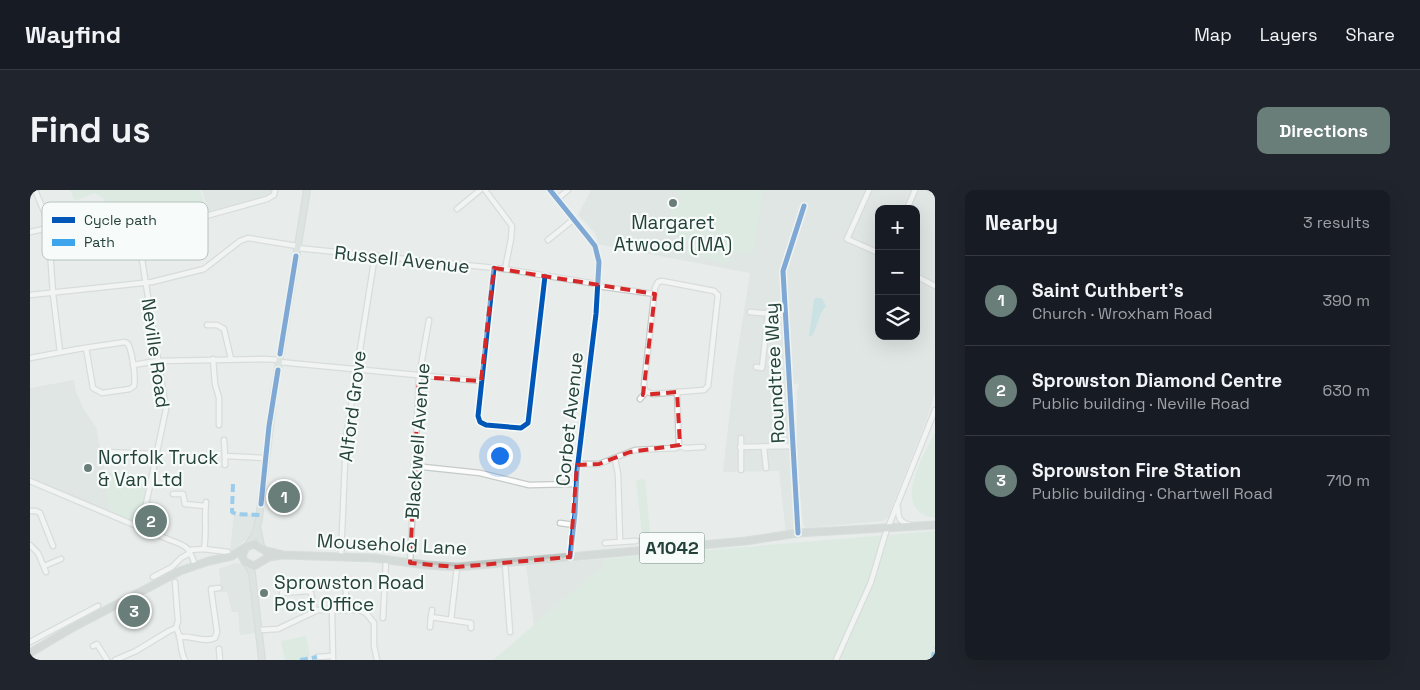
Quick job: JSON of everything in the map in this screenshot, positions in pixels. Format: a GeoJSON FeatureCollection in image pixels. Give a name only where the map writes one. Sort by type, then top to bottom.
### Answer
{"type":"FeatureCollection","features":[{"type":"Feature","properties":{"kind":"highway","name":"A1042"},"geometry":{"type":"LineString","coordinates":[[888,528],[935,525]]}},
{"type":"Feature","properties":{"kind":"highway","name":"Mousehold Lane"},"geometry":{"type":"LineString","coordinates":[[175,579],[231,560],[254,566],[269,557],[283,555],[386,560],[457,567],[746,541],[798,533],[888,528]]}},
{"type":"Feature","properties":{"kind":"highway","name":"Mousehold Lane"},"geometry":{"type":"LineString","coordinates":[[245,548],[254,544],[283,555]]}},
{"type":"Feature","properties":{"kind":"highway"},"geometry":{"type":"LineString","coordinates":[[261,562],[264,555],[262,547]]}},
{"type":"Feature","properties":{"kind":"highway"},"geometry":{"type":"LineString","coordinates":[[245,548],[242,556],[246,563]]}},
{"type":"Feature","properties":{"kind":"highway"},"geometry":{"type":"LineString","coordinates":[[30,648],[175,579],[195,565],[232,556],[245,548]]}},
{"type":"Feature","properties":{"kind":"highway"},"geometry":{"type":"LineString","coordinates":[[30,653],[72,628]]}},
{"type":"Feature","properties":{"kind":"main road"},"geometry":{"type":"LineString","coordinates":[[262,547],[258,530],[265,458],[307,190]]}},
{"type":"Feature","properties":{"kind":"main road"},"geometry":{"type":"LineString","coordinates":[[245,548],[255,535],[259,519]]}},
{"type":"Feature","properties":{"kind":"main road"},"geometry":{"type":"LineString","coordinates":[[255,590],[255,573],[261,562]]}},
{"type":"Feature","properties":{"kind":"main road"},"geometry":{"type":"LineString","coordinates":[[246,563],[252,573],[255,590],[262,660]]}},
{"type":"Feature","properties":{"kind":"street"},"geometry":{"type":"LineString","coordinates":[[35,190],[42,206]]}},
{"type":"Feature","properties":{"kind":"street"},"geometry":{"type":"LineString","coordinates":[[208,215],[267,199],[274,195],[275,190]]}},
{"type":"Feature","properties":{"kind":"street"},"geometry":{"type":"LineString","coordinates":[[458,209],[480,190]]}},
{"type":"Feature","properties":{"kind":"street"},"geometry":{"type":"LineString","coordinates":[[485,190],[512,226],[505,270]]}},
{"type":"Feature","properties":{"kind":"street","name":"Corbet Avenue"},"geometry":{"type":"LineString","coordinates":[[550,190],[588,237],[597,253],[599,262],[596,314],[575,484],[574,524],[570,557]]}},
{"type":"Feature","properties":{"kind":"street"},"geometry":{"type":"LineString","coordinates":[[557,199],[568,190]]}},
{"type":"Feature","properties":{"kind":"street"},"geometry":{"type":"LineString","coordinates":[[869,190],[847,239],[875,251]]}},
{"type":"Feature","properties":{"kind":"street"},"geometry":{"type":"LineString","coordinates":[[908,205],[914,190]]}},
{"type":"Feature","properties":{"kind":"street","name":"Roundtree Way"},"geometry":{"type":"LineString","coordinates":[[798,533],[783,267],[804,206]]}},
{"type":"Feature","properties":{"kind":"street"},"geometry":{"type":"LineString","coordinates":[[796,212],[801,214]]}},
{"type":"Feature","properties":{"kind":"street"},"geometry":{"type":"LineString","coordinates":[[548,240],[574,219]]}},
{"type":"Feature","properties":{"kind":"street","name":"Russell Avenue"},"geometry":{"type":"LineString","coordinates":[[30,295],[146,283],[204,268],[245,239],[252,238],[297,247],[494,268],[655,294]]}},
{"type":"Feature","properties":{"kind":"street","name":"Alford Grove"},"geometry":{"type":"LineString","coordinates":[[341,557],[346,438],[375,255]]}},
{"type":"Feature","properties":{"kind":"street"},"geometry":{"type":"LineString","coordinates":[[50,260],[60,352]]}},
{"type":"Feature","properties":{"kind":"street","name":"Neville Road"},"geometry":{"type":"LineString","coordinates":[[141,528],[166,409],[143,260]]}},
{"type":"Feature","properties":{"kind":"street"},"geometry":{"type":"LineString","coordinates":[[494,268],[478,416],[480,422],[486,425],[521,428],[527,426],[545,276]]}},
{"type":"Feature","properties":{"kind":"street"},"geometry":{"type":"LineString","coordinates":[[920,278],[935,286]]}},
{"type":"Feature","properties":{"kind":"street"},"geometry":{"type":"LineString","coordinates":[[657,281],[714,291],[719,297],[708,386],[704,390],[653,394],[646,392],[644,385],[657,281]]}},
{"type":"Feature","properties":{"kind":"street","name":"Roundtree Way"},"geometry":{"type":"LineString","coordinates":[[750,312],[786,314]]}},
{"type":"Feature","properties":{"kind":"street","name":"Roundtree Way"},"geometry":{"type":"LineString","coordinates":[[762,368],[768,314]]}},
{"type":"Feature","properties":{"kind":"street","name":"Blackwell Avenue"},"geometry":{"type":"LineString","coordinates":[[410,563],[419,375],[429,320]]}},
{"type":"Feature","properties":{"kind":"street"},"geometry":{"type":"LineString","coordinates":[[207,325],[224,329],[231,359]]}},
{"type":"Feature","properties":{"kind":"street"},"geometry":{"type":"LineString","coordinates":[[30,358],[60,352],[122,342],[128,344],[130,349],[135,380],[134,386],[130,389],[102,393],[93,388],[86,348]]}},
{"type":"Feature","properties":{"kind":"street"},"geometry":{"type":"LineString","coordinates":[[132,365],[159,361],[213,359],[279,361],[481,381]]}},
{"type":"Feature","properties":{"kind":"street"},"geometry":{"type":"LineString","coordinates":[[213,359],[215,384],[220,403],[218,422]]}},
{"type":"Feature","properties":{"kind":"street","name":"Roundtree Way"},"geometry":{"type":"LineString","coordinates":[[756,367],[768,369]]}},
{"type":"Feature","properties":{"kind":"street"},"geometry":{"type":"LineString","coordinates":[[640,399],[646,392]]}},
{"type":"Feature","properties":{"kind":"street"},"geometry":{"type":"LineString","coordinates":[[677,392],[679,446]]}},
{"type":"Feature","properties":{"kind":"street"},"geometry":{"type":"LineString","coordinates":[[836,660],[871,582],[888,528],[935,410]]}},
{"type":"Feature","properties":{"kind":"street"},"geometry":{"type":"LineString","coordinates":[[741,438],[741,470]]}},
{"type":"Feature","properties":{"kind":"street"},"geometry":{"type":"LineString","coordinates":[[224,440],[225,465]]}},
{"type":"Feature","properties":{"kind":"street"},"geometry":{"type":"LineString","coordinates":[[577,464],[599,464],[635,450],[676,448],[679,446],[686,448],[703,447]]}},
{"type":"Feature","properties":{"kind":"street"},"geometry":{"type":"LineString","coordinates":[[740,447],[794,446]]}},
{"type":"Feature","properties":{"kind":"street"},"geometry":{"type":"LineString","coordinates":[[764,448],[766,468]]}},
{"type":"Feature","properties":{"kind":"street"},"geometry":{"type":"LineString","coordinates":[[106,452],[158,454]]}},
{"type":"Feature","properties":{"kind":"street"},"geometry":{"type":"LineString","coordinates":[[225,456],[265,458]]}},
{"type":"Feature","properties":{"kind":"street"},"geometry":{"type":"LineString","coordinates":[[615,459],[618,474],[620,542]]}},
{"type":"Feature","properties":{"kind":"street"},"geometry":{"type":"LineString","coordinates":[[414,466],[480,473],[529,485],[575,484]]}},
{"type":"Feature","properties":{"kind":"street"},"geometry":{"type":"LineString","coordinates":[[30,481],[184,545],[190,551],[195,565]]}},
{"type":"Feature","properties":{"kind":"street"},"geometry":{"type":"LineString","coordinates":[[173,494],[183,494],[185,504],[205,504],[206,538],[204,549]]}},
{"type":"Feature","properties":{"kind":"street"},"geometry":{"type":"LineString","coordinates":[[898,504],[899,519],[912,526]]}},
{"type":"Feature","properties":{"kind":"street"},"geometry":{"type":"LineString","coordinates":[[30,511],[36,511],[40,514],[52,544],[57,539]]}},
{"type":"Feature","properties":{"kind":"street"},"geometry":{"type":"LineString","coordinates":[[560,522],[574,524]]}},
{"type":"Feature","properties":{"kind":"street"},"geometry":{"type":"LineString","coordinates":[[606,543],[636,541]]}},
{"type":"Feature","properties":{"kind":"street"},"geometry":{"type":"LineString","coordinates":[[30,545],[38,553],[46,572]]}},
{"type":"Feature","properties":{"kind":"street"},"geometry":{"type":"LineString","coordinates":[[154,577],[174,566],[190,551],[204,549],[228,552]]}},
{"type":"Feature","properties":{"kind":"street"},"geometry":{"type":"LineString","coordinates":[[44,566],[61,559]]}},
{"type":"Feature","properties":{"kind":"street"},"geometry":{"type":"LineString","coordinates":[[383,618],[386,560]]}},
{"type":"Feature","properties":{"kind":"street"},"geometry":{"type":"LineString","coordinates":[[505,563],[510,632]]}},
{"type":"Feature","properties":{"kind":"street"},"geometry":{"type":"LineString","coordinates":[[451,620],[457,567]]}},
{"type":"Feature","properties":{"kind":"street"},"geometry":{"type":"LineString","coordinates":[[175,579],[178,621],[176,628],[178,629],[181,651],[185,660]]}},
{"type":"Feature","properties":{"kind":"street"},"geometry":{"type":"LineString","coordinates":[[346,610],[344,584],[355,584]]}},
{"type":"Feature","properties":{"kind":"street"},"geometry":{"type":"LineString","coordinates":[[204,590],[219,588]]}},
{"type":"Feature","properties":{"kind":"street"},"geometry":{"type":"LineString","coordinates":[[179,636],[208,640],[213,639],[217,635],[212,589]]}},
{"type":"Feature","properties":{"kind":"street"},"geometry":{"type":"LineString","coordinates":[[282,593],[309,592],[314,612]]}},
{"type":"Feature","properties":{"kind":"street"},"geometry":{"type":"LineString","coordinates":[[30,642],[95,606]]}},
{"type":"Feature","properties":{"kind":"street"},"geometry":{"type":"LineString","coordinates":[[259,630],[278,629],[322,610],[358,610],[371,616],[375,627],[374,646],[377,660]]}},
{"type":"Feature","properties":{"kind":"street"},"geometry":{"type":"LineString","coordinates":[[317,657],[332,658],[332,610]]}},
{"type":"Feature","properties":{"kind":"street"},"geometry":{"type":"LineString","coordinates":[[430,627],[432,610]]}},
{"type":"Feature","properties":{"kind":"street"},"geometry":{"type":"LineString","coordinates":[[431,618],[471,623]]}},
{"type":"Feature","properties":{"kind":"street"},"geometry":{"type":"LineString","coordinates":[[114,660],[136,651],[176,628]]}},
{"type":"Feature","properties":{"kind":"street"},"geometry":{"type":"LineString","coordinates":[[97,644],[106,660]]}},
{"type":"Feature","properties":{"kind":"street"},"geometry":{"type":"LineString","coordinates":[[219,648],[220,660]]}},
{"type":"Feature","properties":{"kind":"highlighted area"},"geometry":{"type":"Polygon","coordinates":[[[494,268],[655,294],[643,395],[677,392],[680,445],[630,452],[599,464],[577,465],[570,557],[457,567],[410,563],[419,377],[481,381],[494,268]]]}},
{"type":"Feature","properties":{"kind":"shaded area"},"geometry":{"type":"Polygon","coordinates":[[[202,190],[273,190],[271,195],[267,197],[208,213],[208,202],[205,202],[202,190]]]}},
{"type":"Feature","properties":{"kind":"shaded area"},"geometry":{"type":"Polygon","coordinates":[[[591,190],[935,190],[935,394],[888,517],[883,521],[806,528],[803,525],[797,461],[797,392],[799,383],[788,387],[791,408],[793,497],[796,526],[793,531],[786,533],[779,471],[723,472],[734,374],[750,273],[596,244],[597,239],[594,232],[578,215],[591,190]]]}},
{"type":"Feature","properties":{"kind":"shaded area"},"geometry":{"type":"Polygon","coordinates":[[[74,380],[76,392],[84,410],[96,427],[105,472],[110,512],[31,478],[30,388],[74,380]]]}},
{"type":"Feature","properties":{"kind":"shaded area"},"geometry":{"type":"Polygon","coordinates":[[[234,514],[256,514],[252,534],[230,553],[234,514]]]}},
{"type":"Feature","properties":{"kind":"shaded area"},"geometry":{"type":"Polygon","coordinates":[[[602,559],[604,565],[534,625],[526,565],[602,559]]]}},
{"type":"Feature","properties":{"kind":"shaded area"},"geometry":{"type":"Polygon","coordinates":[[[235,563],[241,564],[252,575],[256,633],[240,635],[238,612],[232,612],[227,592],[221,592],[219,569],[235,563]]]}},
{"type":"Feature","properties":{"kind":"green space"},"geometry":{"type":"Polygon","coordinates":[[[70,190],[200,190],[204,202],[105,202],[103,198],[94,193],[75,201],[70,190]]]}},
{"type":"Feature","properties":{"kind":"green space"},"geometry":{"type":"Polygon","coordinates":[[[675,190],[763,190],[753,255],[730,251],[728,263],[686,254],[688,242],[669,236],[670,212],[682,200],[675,190]]]}},
{"type":"Feature","properties":{"kind":"green space"},"geometry":{"type":"Polygon","coordinates":[[[935,432],[935,518],[921,513],[914,505],[912,494],[918,468],[935,432]]]}},
{"type":"Feature","properties":{"kind":"green space"},"geometry":{"type":"Polygon","coordinates":[[[105,472],[114,473],[124,481],[150,485],[142,524],[110,512],[105,472]]]}},
{"type":"Feature","properties":{"kind":"green space"},"geometry":{"type":"Polygon","coordinates":[[[645,479],[651,543],[643,544],[636,480],[645,479]]]}},
{"type":"Feature","properties":{"kind":"green space"},"geometry":{"type":"Polygon","coordinates":[[[935,531],[935,660],[493,660],[604,565],[602,559],[935,531]]]}},
{"type":"Feature","properties":{"kind":"green space"},"geometry":{"type":"Polygon","coordinates":[[[306,636],[310,657],[285,660],[281,641],[306,636]]]}},
{"type":"Feature","properties":{"kind":"water"},"geometry":{"type":"Polygon","coordinates":[[[822,298],[826,306],[821,313],[812,336],[809,336],[814,299],[822,298]]]}},
{"type":"Feature","properties":{"kind":"marked path"},"geometry":{"type":"LineString","coordinates":[[233,484],[232,512],[236,514],[260,515]]}},
{"type":"Feature","properties":{"kind":"marked path"},"geometry":{"type":"LineString","coordinates":[[932,660],[935,648]]}},
{"type":"Feature","properties":{"kind":"marked path"},"geometry":{"type":"LineString","coordinates":[[300,660],[317,657]]}},
{"type":"Feature","properties":{"kind":"cycle path"},"geometry":{"type":"LineString","coordinates":[[550,190],[595,246],[599,262],[596,314],[577,471],[570,557]]}},
{"type":"Feature","properties":{"kind":"cycle path"},"geometry":{"type":"LineString","coordinates":[[798,533],[783,271],[804,206]]}},
{"type":"Feature","properties":{"kind":"cycle path"},"geometry":{"type":"LineString","coordinates":[[280,354],[296,256]]}},
{"type":"Feature","properties":{"kind":"cycle path"},"geometry":{"type":"LineString","coordinates":[[494,268],[478,416],[480,422],[486,425],[521,428],[528,423],[545,276]]}},
{"type":"Feature","properties":{"kind":"cycle path"},"geometry":{"type":"LineString","coordinates":[[261,504],[269,426],[278,370]]}},
{"type":"Feature","properties":{"kind":"place","name":"Margaret Atwood (MA)"},"geometry":{"type":"Point","coordinates":[673,203]}},
{"type":"Feature","properties":{"kind":"place","name":"Norfolk Truck & Van Ltd"},"geometry":{"type":"Point","coordinates":[88,468]}},
{"type":"Feature","properties":{"kind":"place","name":"Saint Cuthbert's"},"geometry":{"type":"Point","coordinates":[284,497]}},
{"type":"Feature","properties":{"kind":"place","name":"Sprowston Diamond Centre"},"geometry":{"type":"Point","coordinates":[151,521]}},
{"type":"Feature","properties":{"kind":"place","name":"Sprowston Road Post Office"},"geometry":{"type":"Point","coordinates":[264,593]}},
{"type":"Feature","properties":{"kind":"place","name":"Sprowston Fire Station"},"geometry":{"type":"Point","coordinates":[134,611]}}]}
